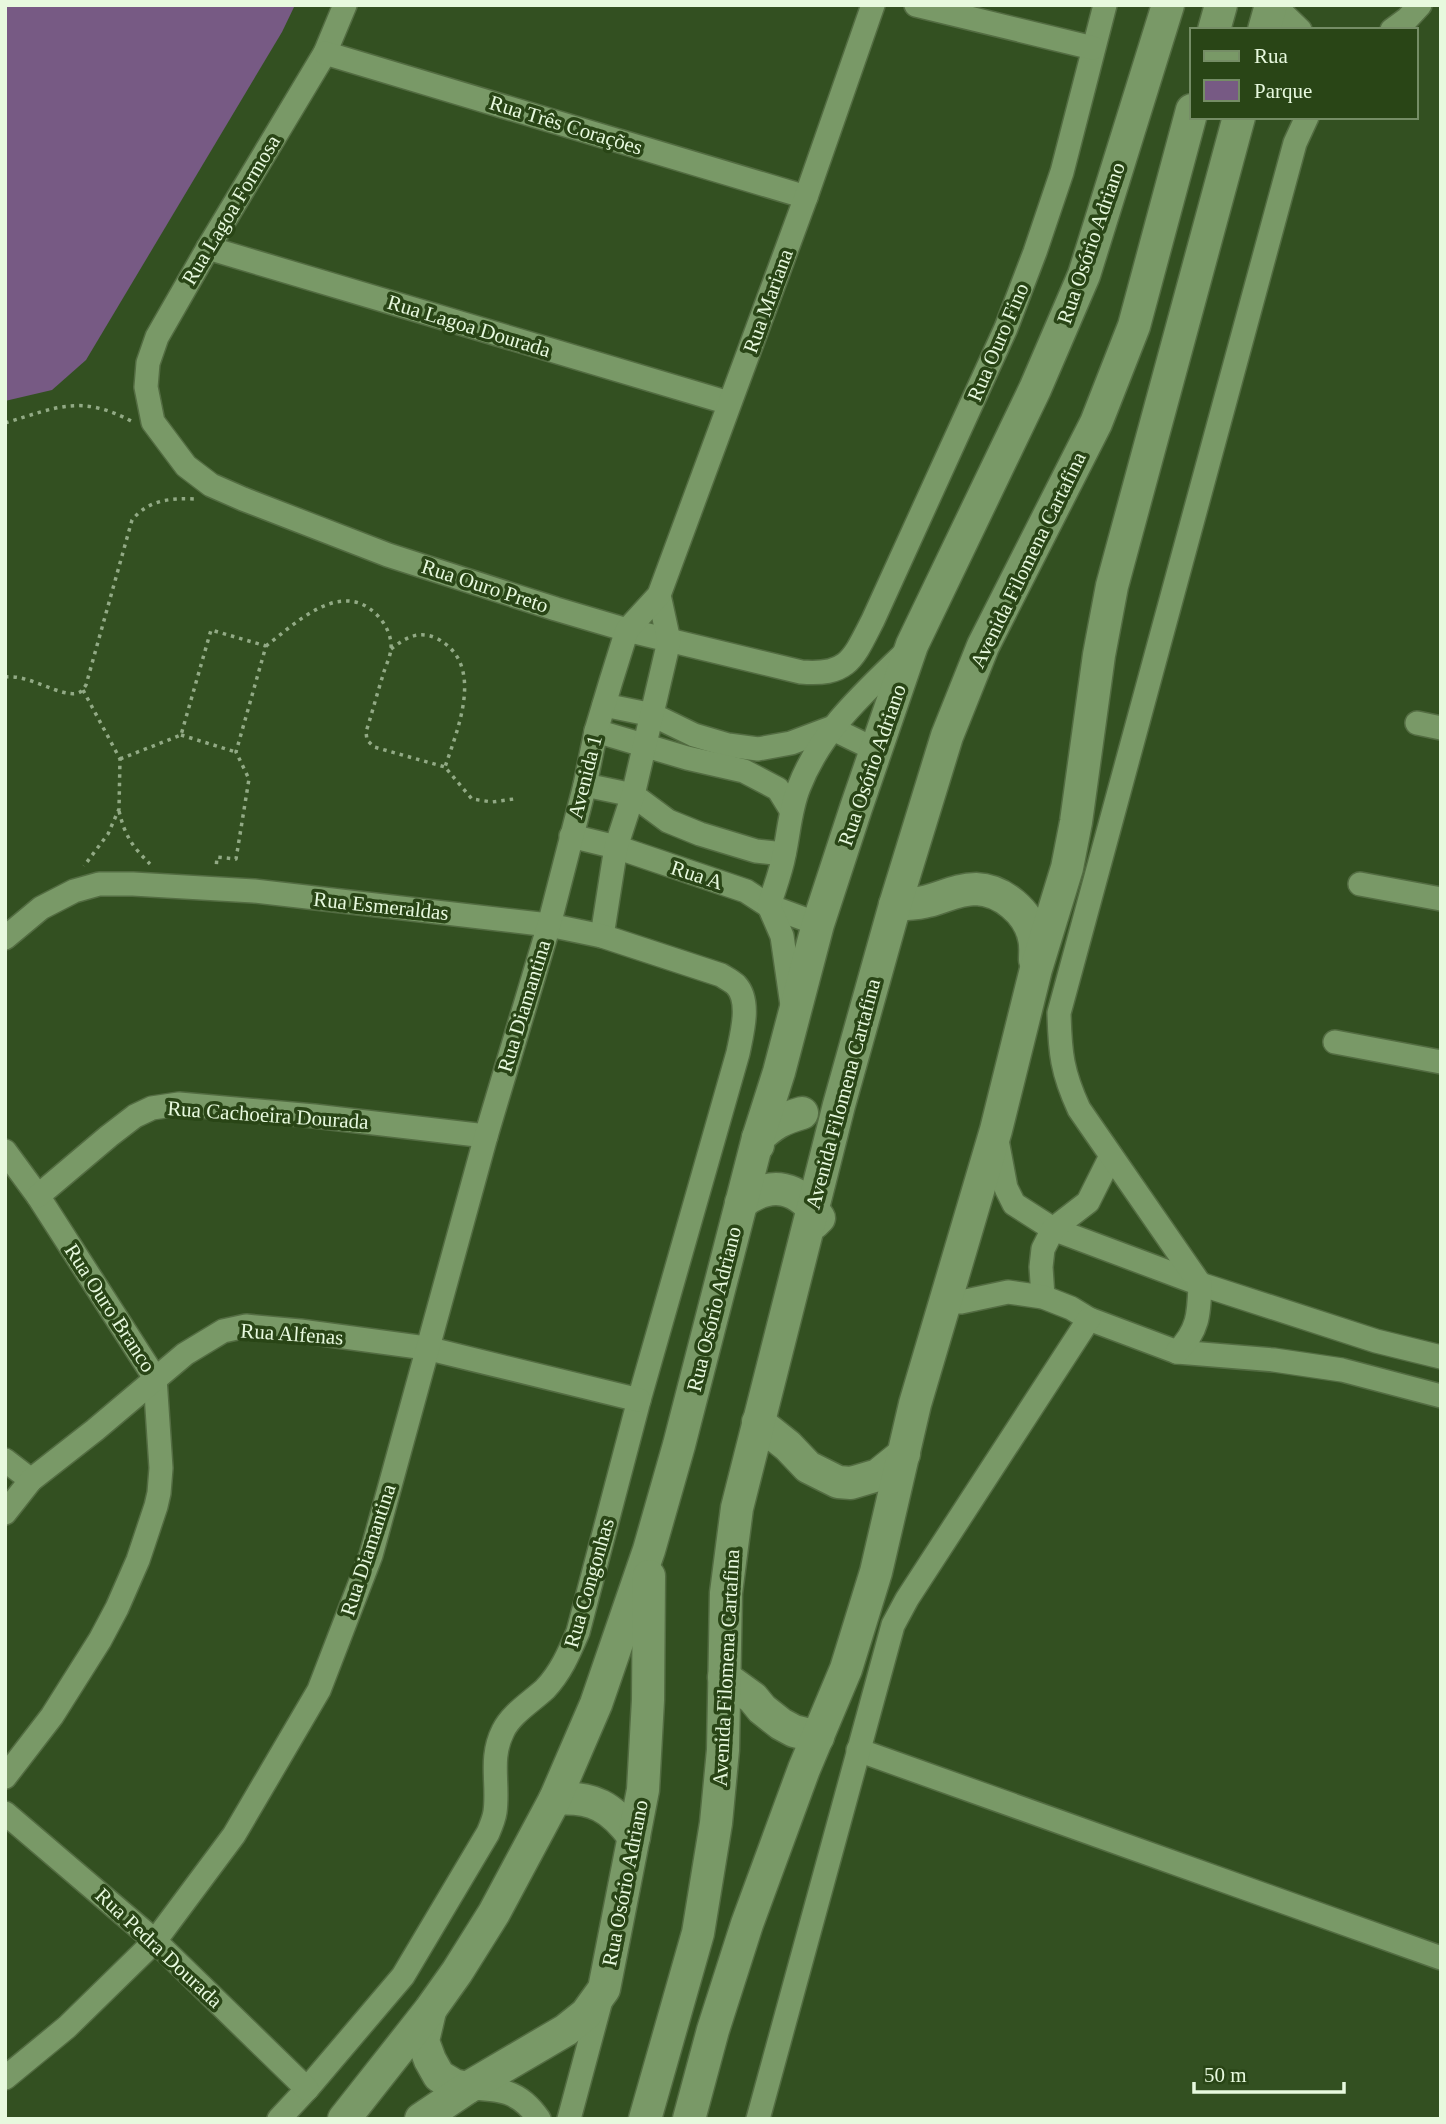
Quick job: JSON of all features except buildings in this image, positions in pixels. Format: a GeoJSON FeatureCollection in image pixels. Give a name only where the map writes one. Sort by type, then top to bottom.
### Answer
{"type":"FeatureCollection","features":[{"type":"Feature","properties":{"kind":"main road","name":"Rua Osório Adriano"},"geometry":{"type":"LineString","coordinates":[[344,2119],[430,2010],[494,1913],[555,1799],[596,1704],[649,1550],[679,1445],[758,1138],[779,1072],[818,925],[876,750],[912,645],[1035,389],[1084,275],[1168,5]]}},
{"type":"Feature","properties":{"kind":"main road"},"geometry":{"type":"LineString","coordinates":[[1215,28],[1221,5]]}},
{"type":"Feature","properties":{"kind":"main road"},"geometry":{"type":"LineString","coordinates":[[1265,28],[1272,5]]}},
{"type":"Feature","properties":{"kind":"main road","name":"Avenida Filomena Cartafina"},"geometry":{"type":"LineString","coordinates":[[645,2119],[698,1933],[716,1823],[723,1750],[726,1594],[737,1508],[839,1105],[895,905],[947,736],[983,646],[1096,424],[1134,326],[1190,117]]}},
{"type":"Feature","properties":{"kind":"main road"},"geometry":{"type":"LineString","coordinates":[[689,2119],[713,2030],[747,1924],[777,1840],[846,1669],[872,1584],[915,1404],[996,1130],[1036,968],[1067,868],[1092,696],[1112,586],[1238,119]]}},
{"type":"Feature","properties":{"kind":"main road"},"geometry":{"type":"LineString","coordinates":[[895,905],[928,901],[961,890],[976,889],[1000,895],[1016,906],[1031,928],[1035,939],[1036,968]]}},
{"type":"Feature","properties":{"kind":"main road"},"geometry":{"type":"LineString","coordinates":[[779,1072],[785,1096],[802,1113],[815,1117],[834,1116],[841,1114],[839,1105]]}},
{"type":"Feature","properties":{"kind":"main road"},"geometry":{"type":"LineString","coordinates":[[802,1113],[782,1118],[758,1138],[758,1152],[766,1174],[779,1188],[799,1196],[819,1218],[807,1229]]}},
{"type":"Feature","properties":{"kind":"main road"},"geometry":{"type":"LineString","coordinates":[[741,1203],[753,1194],[779,1188]]}},
{"type":"Feature","properties":{"kind":"main road"},"geometry":{"type":"LineString","coordinates":[[758,1422],[808,1468],[838,1482],[851,1483],[878,1475],[904,1454]]}},
{"type":"Feature","properties":{"kind":"main road","name":"Rua Osório Adriano"},"geometry":{"type":"LineString","coordinates":[[421,2119],[467,2088],[566,2031],[586,2014],[604,1989],[643,1790],[647,1747],[649,1550]]}},
{"type":"Feature","properties":{"kind":"main road"},"geometry":{"type":"LineString","coordinates":[[724,1677],[753,1698],[781,1724],[794,1731],[818,1737]]}},
{"type":"Feature","properties":{"kind":"main road"},"geometry":{"type":"LineString","coordinates":[[555,1799],[575,1797],[603,1806],[624,1822],[635,1837]]}},
{"type":"Feature","properties":{"kind":"main road"},"geometry":{"type":"LineString","coordinates":[[430,2010],[423,2041],[430,2060],[439,2076],[454,2085],[467,2088]]}},
{"type":"Feature","properties":{"kind":"street","name":"Rua Lagoa Formosa"},"geometry":{"type":"LineString","coordinates":[[153,422],[146,387],[148,363],[157,337],[325,53],[345,5]]}},
{"type":"Feature","properties":{"kind":"street","name":"Rua Mariana"},"geometry":{"type":"LineString","coordinates":[[627,631],[659,595],[806,197],[873,5]]}},
{"type":"Feature","properties":{"kind":"street"},"geometry":{"type":"LineString","coordinates":[[916,5],[1093,48]]}},
{"type":"Feature","properties":{"kind":"street","name":"Rua Ouro Fino"},"geometry":{"type":"LineString","coordinates":[[849,662],[873,620],[1006,328],[1062,172],[1105,5]]}},
{"type":"Feature","properties":{"kind":"street"},"geometry":{"type":"LineString","coordinates":[[1272,5],[1298,28]]}},
{"type":"Feature","properties":{"kind":"street"},"geometry":{"type":"LineString","coordinates":[[1395,28],[1420,5]]}},
{"type":"Feature","properties":{"kind":"street","name":"Rua Três Corações"},"geometry":{"type":"LineString","coordinates":[[325,53],[806,197]]}},
{"type":"Feature","properties":{"kind":"street"},"geometry":{"type":"LineString","coordinates":[[1177,1352],[1188,1341],[1198,1317],[1200,1283],[1079,1109],[1066,1080],[1060,1048],[1059,1013],[1295,143],[1306,119]]}},
{"type":"Feature","properties":{"kind":"street","name":"Rua Lagoa Dourada"},"geometry":{"type":"LineString","coordinates":[[208,248],[729,403]]}},
{"type":"Feature","properties":{"kind":"street","name":"Rua Ouro Preto"},"geometry":{"type":"LineString","coordinates":[[153,422],[186,466],[211,485],[388,555],[627,631],[801,672],[822,674],[835,671],[849,662]]}},
{"type":"Feature","properties":{"kind":"street"},"geometry":{"type":"LineString","coordinates":[[602,936],[617,847],[633,795],[669,641],[659,595]]}},
{"type":"Feature","properties":{"kind":"street","name":"Avenida 1"},"geometry":{"type":"LineString","coordinates":[[548,925],[585,785],[596,730],[627,631]]}},
{"type":"Feature","properties":{"kind":"street"},"geometry":{"type":"LineString","coordinates":[[794,1016],[782,936],[769,906],[784,855],[791,810],[799,786],[831,728],[912,645]]}},
{"type":"Feature","properties":{"kind":"street"},"geometry":{"type":"LineString","coordinates":[[604,705],[653,715],[694,735],[728,745],[758,749],[791,743],[831,728],[876,750]]}},
{"type":"Feature","properties":{"kind":"street"},"geometry":{"type":"LineString","coordinates":[[1417,723],[1441,728]]}},
{"type":"Feature","properties":{"kind":"street"},"geometry":{"type":"LineString","coordinates":[[596,730],[687,758],[744,771],[778,789],[791,810]]}},
{"type":"Feature","properties":{"kind":"street"},"geometry":{"type":"LineString","coordinates":[[585,785],[633,795]]}},
{"type":"Feature","properties":{"kind":"street","name":"Rua A"},"geometry":{"type":"LineString","coordinates":[[633,795],[668,821],[700,834],[756,851],[784,855]]}},
{"type":"Feature","properties":{"kind":"street","name":"Rua A"},"geometry":{"type":"LineString","coordinates":[[571,836],[617,847],[746,891],[769,906],[818,925]]}},
{"type":"Feature","properties":{"kind":"street","name":"Rua Esmeraldas"},"geometry":{"type":"LineString","coordinates":[[5,938],[41,908],[74,891],[99,884],[254,891],[548,925],[602,936],[721,975],[734,983],[740,991],[744,1010]]}},
{"type":"Feature","properties":{"kind":"street"},"geometry":{"type":"LineString","coordinates":[[1360,884],[1441,899]]}},
{"type":"Feature","properties":{"kind":"street","name":"Rua Diamantina"},"geometry":{"type":"LineString","coordinates":[[5,2078],[67,2027],[156,1941],[234,1835],[319,1690],[371,1555],[426,1348],[548,925]]}},
{"type":"Feature","properties":{"kind":"street","name":"Rua Congonhas"},"geometry":{"type":"LineString","coordinates":[[279,2119],[403,1976],[488,1833],[495,1815],[494,1761],[504,1729],[557,1675],[578,1632],[639,1400],[738,1053],[744,1010]]}},
{"type":"Feature","properties":{"kind":"street"},"geometry":{"type":"LineString","coordinates":[[1335,1042],[1441,1062]]}},
{"type":"Feature","properties":{"kind":"street","name":"Rua Cachoeira Dourada"},"geometry":{"type":"LineString","coordinates":[[38,1196],[135,1116],[152,1108],[179,1104],[486,1136]]}},
{"type":"Feature","properties":{"kind":"street"},"geometry":{"type":"LineString","coordinates":[[996,1130],[1006,1188],[1014,1203],[1053,1229],[1200,1283],[1376,1340],[1441,1357]]}},
{"type":"Feature","properties":{"kind":"street","name":"Rua Ouro Branco"},"geometry":{"type":"LineString","coordinates":[[5,1151],[38,1196],[155,1378],[160,1438],[159,1493],[138,1560],[117,1608],[52,1716],[5,1777]]}},
{"type":"Feature","properties":{"kind":"street"},"geometry":{"type":"LineString","coordinates":[[1043,1297],[1043,1249],[1053,1229],[1088,1202],[1111,1156]]}},
{"type":"Feature","properties":{"kind":"street"},"geometry":{"type":"LineString","coordinates":[[945,1302],[961,1302],[1008,1293],[1043,1297],[1071,1308],[1089,1320],[1177,1352],[1274,1360],[1342,1370],[1441,1396]]}},
{"type":"Feature","properties":{"kind":"street"},"geometry":{"type":"LineString","coordinates":[[758,2119],[893,1625],[1089,1320]]}},
{"type":"Feature","properties":{"kind":"street","name":"Rua Alfenas"},"geometry":{"type":"LineString","coordinates":[[5,1513],[31,1480],[155,1378],[207,1339],[223,1331],[246,1326],[426,1348],[639,1400]]}},
{"type":"Feature","properties":{"kind":"street"},"geometry":{"type":"LineString","coordinates":[[5,1460],[31,1480]]}},
{"type":"Feature","properties":{"kind":"street"},"geometry":{"type":"LineString","coordinates":[[858,1750],[1441,1958]]}},
{"type":"Feature","properties":{"kind":"street","name":"Rua Pedra Dourada"},"geometry":{"type":"LineString","coordinates":[[5,1813],[156,1941],[307,2089]]}},
{"type":"Feature","properties":{"kind":"street"},"geometry":{"type":"LineString","coordinates":[[569,2119],[604,1989]]}},
{"type":"Feature","properties":{"kind":"street"},"geometry":{"type":"LineString","coordinates":[[467,2088],[511,2093],[529,2105],[539,2119]]}},
{"type":"Feature","properties":{"kind":"path"},"geometry":{"type":"LineString","coordinates":[[5,423],[75,404],[98,407],[119,415],[168,443]]}},
{"type":"Feature","properties":{"kind":"path"},"geometry":{"type":"LineString","coordinates":[[5,677],[27,678],[68,693],[83,690],[132,520],[139,511],[161,501],[174,498],[201,499]]}},
{"type":"Feature","properties":{"kind":"path"},"geometry":{"type":"LineString","coordinates":[[216,872],[217,857],[236,859],[249,779],[236,752],[266,646],[322,606],[338,600],[354,601],[370,608],[383,621],[389,634],[391,649],[366,732],[367,740],[374,747],[445,767],[472,799],[492,802],[514,799]]}},
{"type":"Feature","properties":{"kind":"path"},"geometry":{"type":"LineString","coordinates":[[181,735],[211,630],[266,646]]}},
{"type":"Feature","properties":{"kind":"path"},"geometry":{"type":"LineString","coordinates":[[391,649],[403,639],[415,634],[429,635],[442,641],[454,652],[461,667],[464,704],[445,767]]}},
{"type":"Feature","properties":{"kind":"path"},"geometry":{"type":"LineString","coordinates":[[83,690],[120,759],[119,809],[124,831],[134,848],[152,865],[139,865]]}},
{"type":"Feature","properties":{"kind":"path"},"geometry":{"type":"LineString","coordinates":[[120,759],[181,735],[236,752]]}},
{"type":"Feature","properties":{"kind":"path"},"geometry":{"type":"LineString","coordinates":[[91,870],[79,873],[108,834],[119,809]]}},
{"type":"Feature","properties":{"kind":"green space"},"geometry":{"type":"Polygon","coordinates":[[[5,5],[295,5],[282,32],[86,360],[52,390],[5,401],[5,5]]]}}]}
